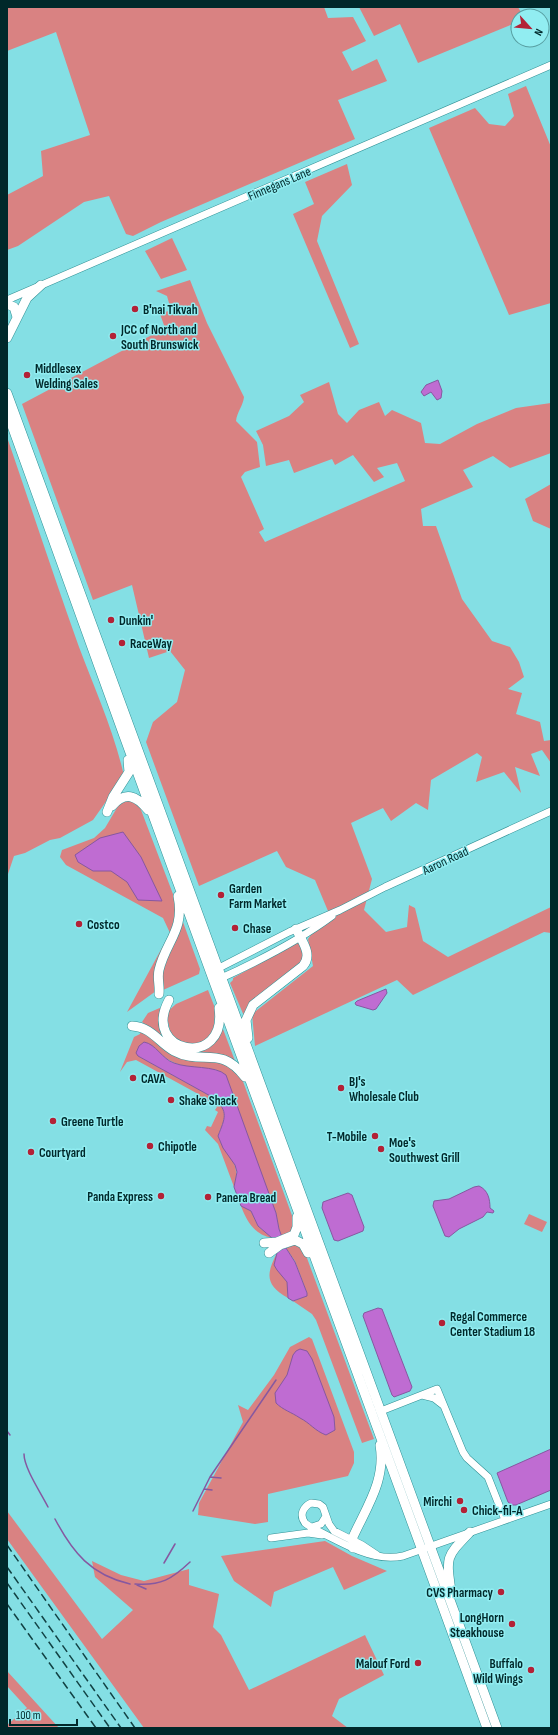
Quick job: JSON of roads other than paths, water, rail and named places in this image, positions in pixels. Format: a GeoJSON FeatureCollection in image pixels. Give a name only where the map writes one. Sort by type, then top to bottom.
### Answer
{"type":"FeatureCollection","features":[{"type":"Feature","properties":{"kind":"highway"},"geometry":{"type":"LineString","coordinates":[[7,338],[27,298],[41,285]]}},
{"type":"Feature","properties":{"kind":"highway"},"geometry":{"type":"LineString","coordinates":[[7,304],[14,307],[17,317]]}},
{"type":"Feature","properties":{"kind":"highway"},"geometry":{"type":"LineString","coordinates":[[7,393],[217,980],[252,1063],[381,1411],[487,1728]]}},
{"type":"Feature","properties":{"kind":"highway"},"geometry":{"type":"LineString","coordinates":[[7,412],[173,871],[214,970]]}},
{"type":"Feature","properties":{"kind":"highway"},"geometry":{"type":"LineString","coordinates":[[124,736],[129,772],[113,797],[107,812],[119,799],[130,796],[142,803],[153,816]]}},
{"type":"Feature","properties":{"kind":"highway"},"geometry":{"type":"LineString","coordinates":[[159,994],[159,969],[176,932],[180,916],[173,871]]}},
{"type":"Feature","properties":{"kind":"highway"},"geometry":{"type":"LineString","coordinates":[[252,1063],[246,1030],[248,1014],[257,1002],[306,962],[308,955],[298,933]]}},
{"type":"Feature","properties":{"kind":"highway"},"geometry":{"type":"LineString","coordinates":[[169,1000],[162,1020],[167,1035],[179,1046],[188,1049],[197,1048],[209,1042],[218,1030],[220,1017],[217,980]]}},
{"type":"Feature","properties":{"kind":"highway"},"geometry":{"type":"LineString","coordinates":[[217,991],[375,1422],[426,1548],[455,1612],[497,1728]]}},
{"type":"Feature","properties":{"kind":"highway"},"geometry":{"type":"LineString","coordinates":[[132,1026],[141,1027],[148,1030],[169,1048],[179,1053],[221,1058],[229,1061],[238,1068],[251,1086]]}},
{"type":"Feature","properties":{"kind":"highway"},"geometry":{"type":"LineString","coordinates":[[271,1246],[290,1239],[296,1231],[297,1209]]}},
{"type":"Feature","properties":{"kind":"highway"},"geometry":{"type":"LineString","coordinates":[[290,1239],[303,1244],[328,1294]]}},
{"type":"Feature","properties":{"kind":"highway"},"geometry":{"type":"LineString","coordinates":[[353,1544],[380,1476],[382,1458],[375,1422]]}},
{"type":"Feature","properties":{"kind":"highway"},"geometry":{"type":"LineString","coordinates":[[455,1612],[448,1571],[448,1558],[453,1550],[470,1532]]}},
{"type":"Feature","properties":{"kind":"street","name":"Finnegans Lane"},"geometry":{"type":"LineString","coordinates":[[7,300],[126,250],[551,65]]}},
{"type":"Feature","properties":{"kind":"street","name":"Aaron Road"},"geometry":{"type":"LineString","coordinates":[[217,980],[251,964],[298,933],[340,910],[551,811]]}},
{"type":"Feature","properties":{"kind":"street","name":"Aaron Road"},"geometry":{"type":"LineString","coordinates":[[214,970],[298,933]]}},
{"type":"Feature","properties":{"kind":"street"},"geometry":{"type":"LineString","coordinates":[[381,1411],[437,1389],[463,1452],[467,1458],[488,1477],[505,1520]]}},
{"type":"Feature","properties":{"kind":"street"},"geometry":{"type":"LineString","coordinates":[[422,1395],[434,1398],[444,1405]]}},
{"type":"Feature","properties":{"kind":"street"},"geometry":{"type":"LineString","coordinates":[[334,1539],[306,1524],[303,1519],[302,1511],[305,1507],[311,1503],[319,1504],[324,1509],[333,1529],[353,1544]]}},
{"type":"Feature","properties":{"kind":"street"},"geometry":{"type":"LineString","coordinates":[[271,1538],[308,1532],[353,1544],[377,1555],[394,1558],[551,1504]]}},
{"type":"Feature","properties":{"kind":"street"},"geometry":{"type":"LineString","coordinates":[[312,1527],[321,1524],[326,1516]]}},
{"type":"Feature","properties":{"kind":"waterway"},"geometry":{"type":"LineString","coordinates":[[193,1511],[210,1477],[276,1380]]}},
{"type":"Feature","properties":{"kind":"waterway"},"geometry":{"type":"LineString","coordinates":[[7,1431],[10,1435]]}},
{"type":"Feature","properties":{"kind":"waterway"},"geometry":{"type":"LineString","coordinates":[[24,1454],[30,1473],[48,1507]]}},
{"type":"Feature","properties":{"kind":"waterway"},"geometry":{"type":"LineString","coordinates":[[210,1477],[221,1478]]}},
{"type":"Feature","properties":{"kind":"waterway"},"geometry":{"type":"LineString","coordinates":[[204,1489],[212,1490]]}},
{"type":"Feature","properties":{"kind":"waterway"},"geometry":{"type":"LineString","coordinates":[[55,1519],[76,1552],[85,1561],[104,1575],[130,1584]]}},
{"type":"Feature","properties":{"kind":"waterway"},"geometry":{"type":"LineString","coordinates":[[164,1563],[175,1544]]}},
{"type":"Feature","properties":{"kind":"waterway"},"geometry":{"type":"LineString","coordinates":[[135,1584],[152,1584],[166,1580],[190,1562]]}},
{"type":"Feature","properties":{"kind":"waterway"},"geometry":{"type":"LineString","coordinates":[[137,1585],[146,1589]]}},
{"type":"Feature","properties":{"kind":"railway"},"geometry":{"type":"LineString","coordinates":[[7,1545],[135,1728]]}},
{"type":"Feature","properties":{"kind":"railway"},"geometry":{"type":"LineString","coordinates":[[7,1567],[121,1728]]}},
{"type":"Feature","properties":{"kind":"railway"},"geometry":{"type":"LineString","coordinates":[[7,1583],[110,1728]]}},
{"type":"Feature","properties":{"kind":"railway"},"geometry":{"type":"LineString","coordinates":[[7,1604],[96,1728]]}},
{"type":"Feature","properties":{"kind":"place","name":"B'nai Tikvah"},"geometry":{"type":"Point","coordinates":[135,309]}},
{"type":"Feature","properties":{"kind":"place","name":"JCC of North and South Brunswick"},"geometry":{"type":"Point","coordinates":[113,336]}},
{"type":"Feature","properties":{"kind":"place","name":"Middlesex Welding Sales"},"geometry":{"type":"Point","coordinates":[27,375]}},
{"type":"Feature","properties":{"kind":"place","name":"Dunkin'"},"geometry":{"type":"Point","coordinates":[111,620]}},
{"type":"Feature","properties":{"kind":"place","name":"RaceWay"},"geometry":{"type":"Point","coordinates":[122,643]}},
{"type":"Feature","properties":{"kind":"place","name":"Garden Farm Market"},"geometry":{"type":"Point","coordinates":[221,895]}},
{"type":"Feature","properties":{"kind":"place","name":"Costco"},"geometry":{"type":"Point","coordinates":[79,924]}},
{"type":"Feature","properties":{"kind":"place","name":"Chase"},"geometry":{"type":"Point","coordinates":[235,928]}},
{"type":"Feature","properties":{"kind":"place","name":"CAVA"},"geometry":{"type":"Point","coordinates":[133,1078]}},
{"type":"Feature","properties":{"kind":"place","name":"BJ's Wholesale Club"},"geometry":{"type":"Point","coordinates":[341,1088]}},
{"type":"Feature","properties":{"kind":"place","name":"Shake Shack"},"geometry":{"type":"Point","coordinates":[171,1100]}},
{"type":"Feature","properties":{"kind":"place","name":"Greene Turtle"},"geometry":{"type":"Point","coordinates":[53,1121]}},
{"type":"Feature","properties":{"kind":"place","name":"T-Mobile"},"geometry":{"type":"Point","coordinates":[375,1136]}},
{"type":"Feature","properties":{"kind":"place","name":"Chipotle"},"geometry":{"type":"Point","coordinates":[150,1146]}},
{"type":"Feature","properties":{"kind":"place","name":"Moe's Southwest Grill"},"geometry":{"type":"Point","coordinates":[381,1149]}},
{"type":"Feature","properties":{"kind":"place","name":"Courtyard"},"geometry":{"type":"Point","coordinates":[31,1152]}},
{"type":"Feature","properties":{"kind":"place","name":"Panda Express"},"geometry":{"type":"Point","coordinates":[161,1196]}},
{"type":"Feature","properties":{"kind":"place","name":"Panera Bread"},"geometry":{"type":"Point","coordinates":[208,1197]}},
{"type":"Feature","properties":{"kind":"place","name":"Regal Commerce Center Stadium 18"},"geometry":{"type":"Point","coordinates":[442,1323]}},
{"type":"Feature","properties":{"kind":"place","name":"Mirchi"},"geometry":{"type":"Point","coordinates":[460,1501]}},
{"type":"Feature","properties":{"kind":"place","name":"Chick-fil-A"},"geometry":{"type":"Point","coordinates":[464,1510]}},
{"type":"Feature","properties":{"kind":"place","name":"CVS Pharmacy"},"geometry":{"type":"Point","coordinates":[501,1592]}},
{"type":"Feature","properties":{"kind":"place","name":"LongHorn Steakhouse"},"geometry":{"type":"Point","coordinates":[512,1624]}},
{"type":"Feature","properties":{"kind":"place","name":"Malouf Ford"},"geometry":{"type":"Point","coordinates":[418,1663]}},
{"type":"Feature","properties":{"kind":"place","name":"Buffalo Wild Wings"},"geometry":{"type":"Point","coordinates":[531,1670]}}]}
